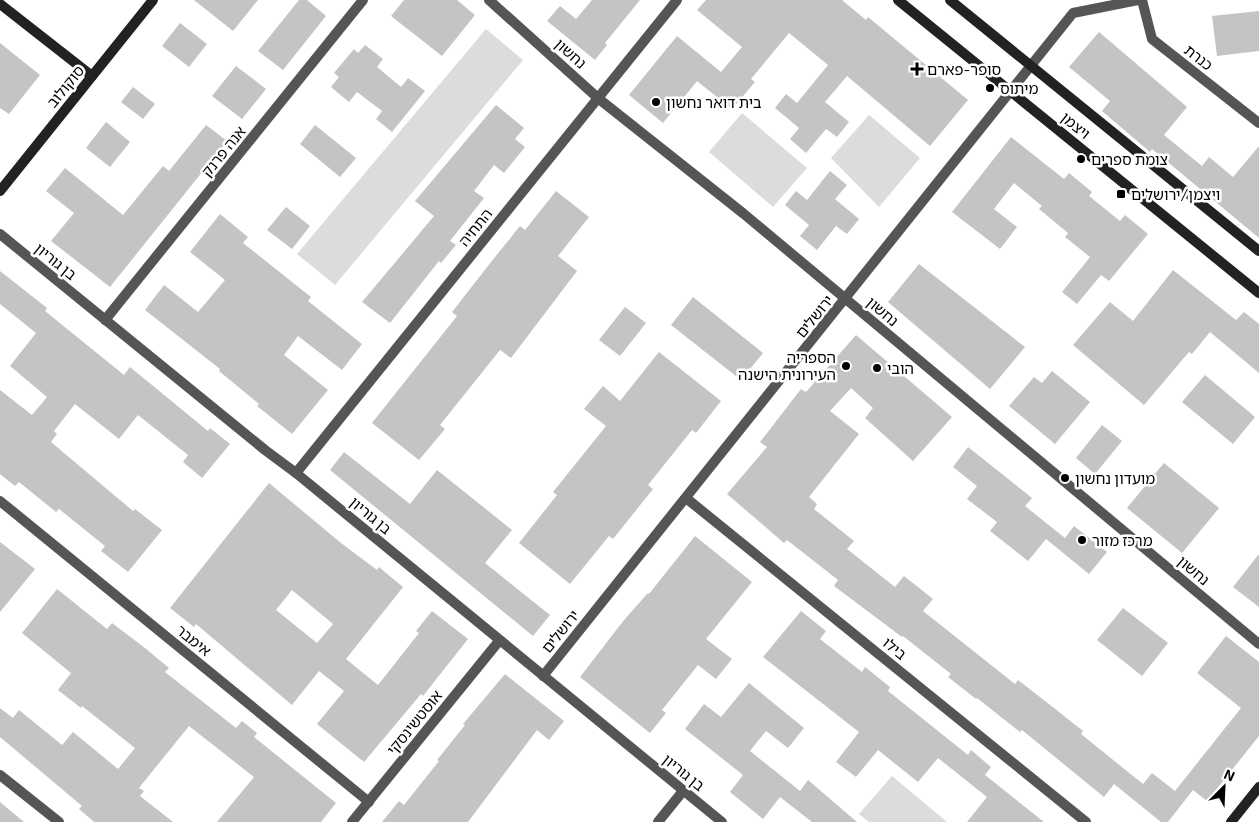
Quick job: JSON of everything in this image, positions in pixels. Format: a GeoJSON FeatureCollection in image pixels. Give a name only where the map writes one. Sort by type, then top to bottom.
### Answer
{"type":"FeatureCollection","features":[{"type":"Feature","properties":{"kind":"main road","name":"סוקולוב"},"geometry":{"type":"LineString","coordinates":[[0,190],[152,0]]}},
{"type":"Feature","properties":{"kind":"main road","name":"ויצמן"},"geometry":{"type":"LineString","coordinates":[[898,0],[1259,293]]}},
{"type":"Feature","properties":{"kind":"main road","name":"ויצמן"},"geometry":{"type":"LineString","coordinates":[[950,0],[1259,252]]}},
{"type":"Feature","properties":{"kind":"main road"},"geometry":{"type":"LineString","coordinates":[[0,4],[92,76]]}},
{"type":"Feature","properties":{"kind":"main road"},"geometry":{"type":"LineString","coordinates":[[1231,822],[1259,787]]}},
{"type":"Feature","properties":{"kind":"street","name":"אנה פרנק"},"geometry":{"type":"LineString","coordinates":[[105,320],[363,0]]}},
{"type":"Feature","properties":{"kind":"street","name":"נחשון"},"geometry":{"type":"LineString","coordinates":[[489,0],[599,99],[744,214],[1259,644]]}},
{"type":"Feature","properties":{"kind":"street","name":"התחיה"},"geometry":{"type":"LineString","coordinates":[[296,473],[677,0]]}},
{"type":"Feature","properties":{"kind":"street","name":"ירושלים"},"geometry":{"type":"LineString","coordinates":[[543,676],[846,299],[1009,90],[1073,13],[1138,0]]}},
{"type":"Feature","properties":{"kind":"street","name":"כנרת"},"geometry":{"type":"LineString","coordinates":[[1142,0],[1152,39],[1259,123]]}},
{"type":"Feature","properties":{"kind":"street","name":"בן גוריון"},"geometry":{"type":"LineString","coordinates":[[0,234],[265,450],[296,473],[722,822]]}},
{"type":"Feature","properties":{"kind":"street","name":"בילו"},"geometry":{"type":"LineString","coordinates":[[686,498],[1086,822]]}},
{"type":"Feature","properties":{"kind":"street","name":"אימבר"},"geometry":{"type":"LineString","coordinates":[[0,501],[369,802]]}},
{"type":"Feature","properties":{"kind":"street","name":"אוסטשינסקי"},"geometry":{"type":"LineString","coordinates":[[352,822],[499,641]]}},
{"type":"Feature","properties":{"kind":"street"},"geometry":{"type":"LineString","coordinates":[[0,775],[59,822]]}},
{"type":"Feature","properties":{"kind":"street"},"geometry":{"type":"LineString","coordinates":[[658,822],[684,791]]}},
{"type":"Feature","properties":{"kind":"shaded area"},"geometry":{"type":"Polygon","coordinates":[[[486,29],[523,60],[335,285],[297,254],[486,29]]]}},
{"type":"Feature","properties":{"kind":"shaded area"},"geometry":{"type":"Polygon","coordinates":[[[742,113],[807,168],[773,207],[709,152],[742,113]]]}},
{"type":"Feature","properties":{"kind":"shaded area"},"geometry":{"type":"Polygon","coordinates":[[[869,115],[920,158],[879,207],[831,158],[869,115]]]}},
{"type":"Feature","properties":{"kind":"shaded area"},"geometry":{"type":"Polygon","coordinates":[[[892,776],[947,822],[869,822],[859,814],[892,776]]]}},
{"type":"Feature","properties":{"kind":"building"},"geometry":{"type":"Polygon","coordinates":[[[194,0],[258,0],[233,31],[194,0]]]}},
{"type":"Feature","properties":{"kind":"building"},"geometry":{"type":"Polygon","coordinates":[[[299,0],[307,0],[326,16],[283,70],[258,51],[299,0]]]}},
{"type":"Feature","properties":{"kind":"building"},"geometry":{"type":"Polygon","coordinates":[[[404,0],[457,0],[475,15],[442,56],[391,16],[404,0]]]}},
{"type":"Feature","properties":{"kind":"building"},"geometry":{"type":"Polygon","coordinates":[[[592,0],[640,0],[605,43],[607,45],[595,60],[547,21],[560,6],[576,19],[592,0]]]}},
{"type":"Feature","properties":{"kind":"building"},"geometry":{"type":"Polygon","coordinates":[[[706,0],[842,0],[866,20],[868,17],[968,100],[930,146],[847,76],[825,102],[849,122],[837,137],[826,129],[806,153],[790,139],[799,128],[775,108],[786,94],[797,103],[828,65],[789,33],[751,79],[755,82],[732,109],[697,81],[663,123],[629,95],[677,36],[721,72],[742,47],[697,10],[706,0]]]}},
{"type":"Feature","properties":{"kind":"building"},"geometry":{"type":"Polygon","coordinates":[[[1259,11],[1259,51],[1217,56],[1212,16],[1259,11]]]}},
{"type":"Feature","properties":{"kind":"building"},"geometry":{"type":"Polygon","coordinates":[[[180,23],[207,44],[189,67],[162,46],[180,23]]]}},
{"type":"Feature","properties":{"kind":"building"},"geometry":{"type":"Polygon","coordinates":[[[1099,32],[1187,107],[1164,135],[1202,166],[1209,157],[1233,177],[1259,146],[1259,238],[1152,149],[1150,152],[1102,111],[1110,101],[1069,67],[1099,32]]]}},
{"type":"Feature","properties":{"kind":"building"},"geometry":{"type":"Polygon","coordinates":[[[0,43],[40,75],[9,114],[0,108],[0,43]]]}},
{"type":"Feature","properties":{"kind":"building"},"geometry":{"type":"Polygon","coordinates":[[[365,45],[383,59],[377,67],[401,87],[408,78],[425,91],[392,132],[376,119],[382,111],[357,92],[349,102],[331,87],[339,77],[334,73],[354,49],[358,53],[365,45]]]}},
{"type":"Feature","properties":{"kind":"building"},"geometry":{"type":"Polygon","coordinates":[[[236,66],[266,89],[242,119],[212,96],[236,66]]]}},
{"type":"Feature","properties":{"kind":"building"},"geometry":{"type":"Polygon","coordinates":[[[133,87],[155,104],[143,119],[121,102],[133,87]]]}},
{"type":"Feature","properties":{"kind":"building"},"geometry":{"type":"Polygon","coordinates":[[[496,105],[524,128],[515,139],[525,147],[504,173],[494,165],[474,191],[484,198],[450,241],[456,245],[441,263],[439,261],[390,323],[362,302],[434,216],[415,201],[496,105]]]}},
{"type":"Feature","properties":{"kind":"building"},"geometry":{"type":"Polygon","coordinates":[[[106,122],[130,142],[110,167],[86,148],[106,122]]]}},
{"type":"Feature","properties":{"kind":"building"},"geometry":{"type":"Polygon","coordinates":[[[206,125],[227,141],[110,287],[51,241],[74,213],[46,191],[65,168],[123,215],[163,166],[169,171],[206,125]]]}},
{"type":"Feature","properties":{"kind":"building"},"geometry":{"type":"Polygon","coordinates":[[[315,125],[356,158],[340,177],[300,144],[315,125]]]}},
{"type":"Feature","properties":{"kind":"building"},"geometry":{"type":"Polygon","coordinates":[[[1011,137],[1064,179],[1069,173],[1092,192],[1089,196],[1120,221],[1125,215],[1148,234],[1109,281],[1101,275],[1077,304],[1062,292],[1090,257],[1065,237],[1068,233],[1039,209],[1042,206],[1014,183],[994,209],[1017,227],[1000,249],[952,212],[1011,137]]]}},
{"type":"Feature","properties":{"kind":"building"},"geometry":{"type":"Polygon","coordinates":[[[830,171],[847,185],[835,199],[859,219],[847,234],[836,226],[817,250],[800,236],[809,225],[785,205],[796,191],[807,200],[830,171]]]}},
{"type":"Feature","properties":{"kind":"building"},"geometry":{"type":"Polygon","coordinates":[[[556,191],[589,217],[558,256],[577,271],[511,358],[500,350],[440,425],[445,429],[419,460],[372,423],[457,316],[452,312],[495,257],[520,226],[525,230],[556,191]]]}},
{"type":"Feature","properties":{"kind":"building"},"geometry":{"type":"Polygon","coordinates":[[[286,207],[310,226],[292,249],[267,230],[286,207]]]}},
{"type":"Feature","properties":{"kind":"building"},"geometry":{"type":"Polygon","coordinates":[[[220,214],[248,237],[243,243],[311,297],[308,301],[362,344],[342,370],[298,336],[284,355],[328,390],[292,434],[257,406],[259,404],[219,371],[220,369],[145,310],[164,285],[198,312],[225,280],[190,252],[220,214]]]}},
{"type":"Feature","properties":{"kind":"building"},"geometry":{"type":"Polygon","coordinates":[[[919,264],[1025,347],[990,389],[888,302],[919,264]]]}},
{"type":"Feature","properties":{"kind":"building"},"geometry":{"type":"Polygon","coordinates":[[[1173,270],[1236,320],[1244,312],[1259,324],[1259,373],[1210,332],[1192,354],[1189,352],[1144,405],[1073,345],[1110,302],[1133,321],[1173,270]]]}},
{"type":"Feature","properties":{"kind":"building"},"geometry":{"type":"Polygon","coordinates":[[[0,271],[47,308],[45,311],[124,375],[130,367],[208,431],[210,428],[230,444],[202,478],[183,462],[188,455],[138,415],[119,439],[75,404],[54,431],[57,434],[51,442],[133,511],[135,509],[162,530],[128,572],[101,551],[105,546],[59,509],[56,512],[19,482],[15,486],[0,474],[0,390],[32,415],[47,397],[10,366],[36,333],[0,304],[0,271]]]}},
{"type":"Feature","properties":{"kind":"building"},"geometry":{"type":"Polygon","coordinates":[[[693,297],[763,353],[741,380],[671,325],[693,297]]]}},
{"type":"Feature","properties":{"kind":"building"},"geometry":{"type":"Polygon","coordinates":[[[625,307],[646,323],[620,356],[599,340],[625,307]]]}},
{"type":"Feature","properties":{"kind":"building"},"geometry":{"type":"Polygon","coordinates":[[[856,335],[952,417],[913,461],[865,418],[873,408],[851,388],[830,411],[859,434],[809,497],[817,504],[814,509],[854,541],[847,549],[895,587],[904,576],[933,599],[923,611],[1015,684],[1018,680],[1054,708],[1083,731],[1081,734],[1143,784],[1152,773],[1175,791],[1241,708],[1197,673],[1226,636],[1259,662],[1259,736],[1207,801],[1193,790],[1168,822],[1161,822],[1114,784],[1104,797],[1022,730],[1020,732],[948,677],[951,674],[903,636],[834,586],[838,580],[787,540],[784,543],[727,494],[767,447],[760,442],[801,389],[806,392],[856,335]]]}},
{"type":"Feature","properties":{"kind":"building"},"geometry":{"type":"Polygon","coordinates":[[[659,352],[721,401],[696,433],[692,430],[648,485],[653,489],[613,539],[609,536],[570,584],[519,543],[557,495],[553,492],[606,426],[584,409],[603,386],[620,401],[659,352]]]}},
{"type":"Feature","properties":{"kind":"building"},"geometry":{"type":"Polygon","coordinates":[[[1052,371],[1090,402],[1055,444],[1009,406],[1034,377],[1042,383],[1052,371]]]}},
{"type":"Feature","properties":{"kind":"building"},"geometry":{"type":"Polygon","coordinates":[[[1205,375],[1255,417],[1233,444],[1182,402],[1205,375]]]}},
{"type":"Feature","properties":{"kind":"building"},"geometry":{"type":"Polygon","coordinates":[[[1102,425],[1122,441],[1095,474],[1076,458],[1102,425]]]}},
{"type":"Feature","properties":{"kind":"building"},"geometry":{"type":"Polygon","coordinates":[[[968,447],[1032,498],[1025,506],[1065,538],[1074,526],[1107,552],[1089,574],[1046,539],[1028,561],[990,531],[997,522],[967,499],[977,486],[953,467],[968,447]]]}},
{"type":"Feature","properties":{"kind":"building"},"geometry":{"type":"Polygon","coordinates":[[[344,452],[410,504],[437,470],[512,530],[485,563],[550,615],[533,636],[330,470],[344,452]]]}},
{"type":"Feature","properties":{"kind":"building"},"geometry":{"type":"Polygon","coordinates":[[[1164,463],[1219,508],[1182,553],[1127,508],[1164,463]]]}},
{"type":"Feature","properties":{"kind":"building"},"geometry":{"type":"Polygon","coordinates":[[[269,483],[341,543],[377,570],[379,567],[403,587],[346,659],[378,685],[419,633],[416,631],[432,611],[468,639],[423,696],[421,694],[364,762],[317,724],[344,691],[319,671],[292,705],[196,624],[194,627],[170,608],[269,483]],[[292,590],[276,610],[317,643],[333,624],[292,590]]]}},
{"type":"Feature","properties":{"kind":"building"},"geometry":{"type":"Polygon","coordinates":[[[695,536],[752,582],[706,639],[732,659],[716,679],[698,665],[662,710],[666,713],[650,733],[580,677],[624,620],[649,594],[695,536]]]}},
{"type":"Feature","properties":{"kind":"building"},"geometry":{"type":"Polygon","coordinates":[[[0,542],[35,569],[0,612],[0,542]]]}},
{"type":"Feature","properties":{"kind":"building"},"geometry":{"type":"Polygon","coordinates":[[[1259,554],[1259,607],[1233,587],[1259,554]]]}},
{"type":"Feature","properties":{"kind":"building"},"geometry":{"type":"Polygon","coordinates":[[[57,589],[107,629],[112,623],[145,648],[169,668],[165,672],[236,728],[242,721],[257,733],[254,737],[336,803],[321,822],[217,822],[254,777],[189,726],[139,788],[144,791],[140,796],[173,822],[94,822],[79,809],[82,806],[0,737],[0,708],[13,718],[19,710],[62,745],[73,732],[118,769],[135,748],[82,706],[81,708],[58,690],[71,673],[22,633],[57,589]]]}},
{"type":"Feature","properties":{"kind":"building"},"geometry":{"type":"Polygon","coordinates":[[[1123,608],[1168,643],[1142,676],[1097,640],[1123,608]]]}},
{"type":"Feature","properties":{"kind":"building"},"geometry":{"type":"Polygon","coordinates":[[[801,611],[826,631],[820,639],[862,672],[865,667],[890,687],[888,691],[968,755],[971,750],[991,767],[985,775],[1044,822],[967,822],[987,797],[938,758],[918,782],[878,750],[856,777],[836,762],[859,732],[763,657],[801,611]]]}},
{"type":"Feature","properties":{"kind":"building"},"geometry":{"type":"Polygon","coordinates":[[[505,674],[564,721],[549,740],[537,730],[468,822],[382,822],[399,801],[404,805],[439,761],[437,760],[465,725],[463,724],[505,674]]]}},
{"type":"Feature","properties":{"kind":"building"},"geometry":{"type":"Polygon","coordinates":[[[749,683],[804,728],[788,748],[766,731],[750,751],[800,791],[808,780],[857,822],[812,822],[780,797],[763,819],[730,792],[743,775],[685,729],[704,704],[721,717],[749,683]]]}},
{"type":"Feature","properties":{"kind":"building"},"geometry":{"type":"Polygon","coordinates":[[[0,802],[24,822],[0,822],[0,802]]]}},
{"type":"Feature","properties":{"kind":"place","name":"סופר-פארם"},"geometry":{"type":"Point","coordinates":[917,69]}},
{"type":"Feature","properties":{"kind":"place","name":"מיתוס"},"geometry":{"type":"Point","coordinates":[990,88]}},
{"type":"Feature","properties":{"kind":"place","name":"בית דואר נחשון"},"geometry":{"type":"Point","coordinates":[656,102]}},
{"type":"Feature","properties":{"kind":"place","name":"צומת ספרים"},"geometry":{"type":"Point","coordinates":[1081,159]}},
{"type":"Feature","properties":{"kind":"place","name":"ויצמן/ירושלים"},"geometry":{"type":"Point","coordinates":[1121,194]}},
{"type":"Feature","properties":{"kind":"place","name":"הספריה העירונית הישנה"},"geometry":{"type":"Point","coordinates":[846,366]}},
{"type":"Feature","properties":{"kind":"place","name":"הובי"},"geometry":{"type":"Point","coordinates":[877,368]}},
{"type":"Feature","properties":{"kind":"place","name":"מועדון נחשון"},"geometry":{"type":"Point","coordinates":[1065,478]}},
{"type":"Feature","properties":{"kind":"place","name":"מרכז מזור"},"geometry":{"type":"Point","coordinates":[1082,540]}}]}
